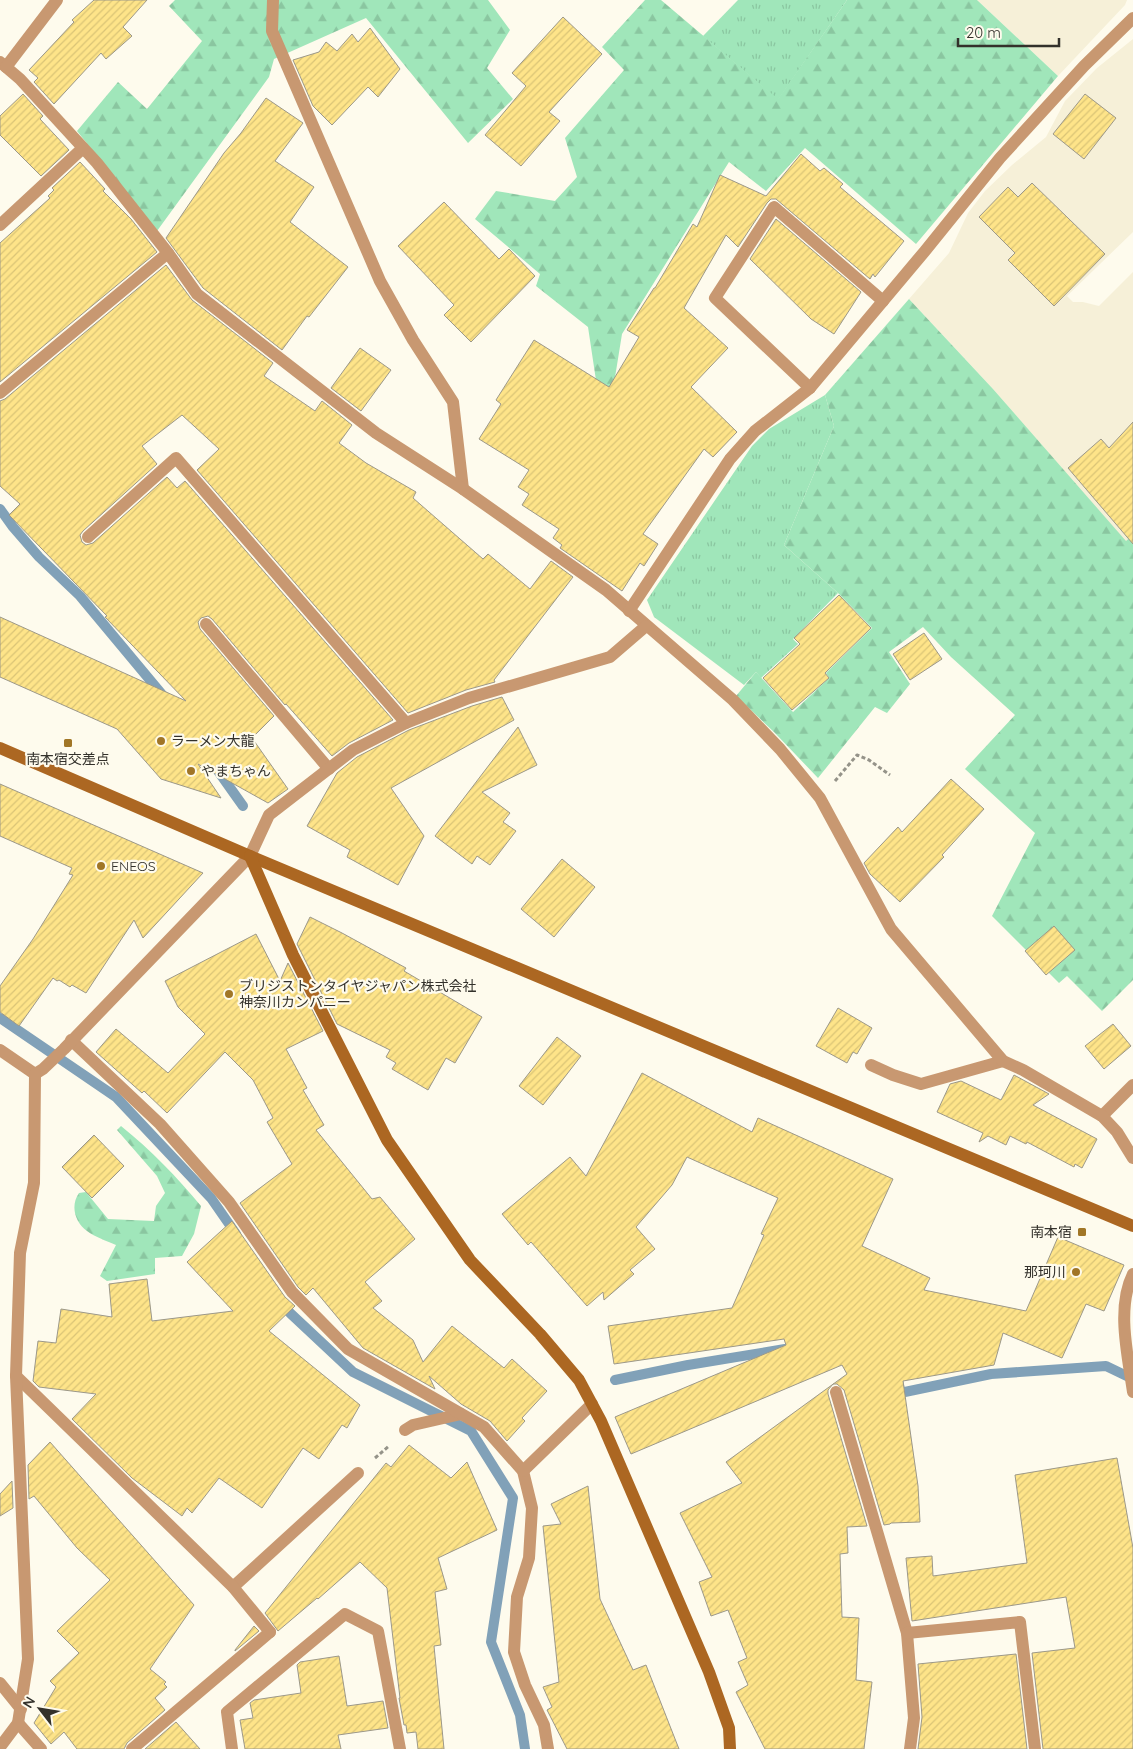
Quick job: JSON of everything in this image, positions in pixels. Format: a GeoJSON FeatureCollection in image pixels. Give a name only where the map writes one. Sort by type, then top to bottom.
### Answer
{"type":"FeatureCollection","features":[{"type":"Feature","properties":{"kind":"street"},"geometry":{"type":"LineString","coordinates":[[57,0],[3,65],[20,78],[97,163],[168,253],[197,294],[376,433],[463,488],[606,590],[733,700],[780,749],[820,798],[891,929],[1003,1061],[1023,1070],[1102,1116],[1117,1132],[1133,1158]]}},
{"type":"Feature","properties":{"kind":"street"},"geometry":{"type":"LineString","coordinates":[[273,0],[272,31],[357,230],[380,281],[403,323],[453,402],[463,488]]}},
{"type":"Feature","properties":{"kind":"street"},"geometry":{"type":"LineString","coordinates":[[629,611],[730,459],[755,430],[810,388],[1000,158],[1084,66],[1133,18]]}},
{"type":"Feature","properties":{"kind":"street"},"geometry":{"type":"LineString","coordinates":[[0,224],[83,148]]}},
{"type":"Feature","properties":{"kind":"street"},"geometry":{"type":"LineString","coordinates":[[810,388],[715,298],[774,207],[883,301]]}},
{"type":"Feature","properties":{"kind":"street"},"geometry":{"type":"LineString","coordinates":[[0,394],[168,253]]}},
{"type":"Feature","properties":{"kind":"street"},"geometry":{"type":"LineString","coordinates":[[88,537],[176,458],[406,723]]}},
{"type":"Feature","properties":{"kind":"street"},"geometry":{"type":"LineString","coordinates":[[206,624],[329,769]]}},
{"type":"Feature","properties":{"kind":"street"},"geometry":{"type":"LineString","coordinates":[[0,1747],[18,1723],[28,1659],[16,1376],[20,1253],[34,1183],[39,1072],[250,856],[269,815],[353,750],[406,723],[469,698],[610,657],[646,626]]}},
{"type":"Feature","properties":{"kind":"street"},"geometry":{"type":"LineString","coordinates":[[0,748],[250,856],[1133,1226]]}},
{"type":"Feature","properties":{"kind":"street"},"geometry":{"type":"LineString","coordinates":[[250,856],[293,955],[387,1140],[470,1260],[540,1334],[579,1380],[592,1404],[709,1672],[729,1728],[730,1749]]}},
{"type":"Feature","properties":{"kind":"street"},"geometry":{"type":"LineString","coordinates":[[68,1044],[160,1124],[230,1202],[292,1292],[348,1349],[484,1427],[523,1471],[532,1508],[529,1558],[517,1597],[514,1652],[525,1685],[544,1725],[548,1749]]}},
{"type":"Feature","properties":{"kind":"street"},"geometry":{"type":"LineString","coordinates":[[0,1050],[39,1072]]}},
{"type":"Feature","properties":{"kind":"street"},"geometry":{"type":"LineString","coordinates":[[871,1065],[893,1075],[921,1084],[1003,1061]]}},
{"type":"Feature","properties":{"kind":"street"},"geometry":{"type":"LineString","coordinates":[[1102,1116],[1133,1085]]}},
{"type":"Feature","properties":{"kind":"street"},"geometry":{"type":"LineString","coordinates":[[1133,1274],[1129,1282],[1123,1326],[1133,1392]]}},
{"type":"Feature","properties":{"kind":"street"},"geometry":{"type":"LineString","coordinates":[[16,1376],[233,1587],[270,1632],[132,1749]]}},
{"type":"Feature","properties":{"kind":"street"},"geometry":{"type":"LineString","coordinates":[[836,1392],[907,1633],[914,1718],[910,1749]]}},
{"type":"Feature","properties":{"kind":"street"},"geometry":{"type":"LineString","coordinates":[[523,1471],[592,1404]]}},
{"type":"Feature","properties":{"kind":"street"},"geometry":{"type":"LineString","coordinates":[[409,1427],[461,1414]]}},
{"type":"Feature","properties":{"kind":"street"},"geometry":{"type":"LineString","coordinates":[[233,1587],[358,1473]]}},
{"type":"Feature","properties":{"kind":"street"},"geometry":{"type":"LineString","coordinates":[[232,1749],[227,1712],[345,1614],[378,1631],[400,1749]]}},
{"type":"Feature","properties":{"kind":"street"},"geometry":{"type":"LineString","coordinates":[[907,1633],[1020,1622],[1035,1749]]}},
{"type":"Feature","properties":{"kind":"street"},"geometry":{"type":"LineString","coordinates":[[0,1683],[21,1709]]}},
{"type":"Feature","properties":{"kind":"street"},"geometry":{"type":"LineString","coordinates":[[18,1723],[41,1749]]}},
{"type":"Feature","properties":{"kind":"path"},"geometry":{"type":"LineString","coordinates":[[820,798],[857,755],[869,760],[890,775]]}},
{"type":"Feature","properties":{"kind":"path"},"geometry":{"type":"LineString","coordinates":[[358,1473],[409,1427]]}},
{"type":"Feature","properties":{"kind":"shaded area"},"geometry":{"type":"Polygon","coordinates":[[[977,0],[1127,0],[1125,5],[1058,76],[977,0]]]}},
{"type":"Feature","properties":{"kind":"shaded area"},"geometry":{"type":"Polygon","coordinates":[[[1133,39],[1133,232],[1067,296],[1073,302],[1083,302],[1099,306],[1133,272],[1133,535],[1126,542],[993,389],[909,299],[949,253],[968,213],[985,191],[1012,165],[1046,137],[1065,101],[1097,68],[1133,39]]]}},
{"type":"Feature","properties":{"kind":"green space"},"geometry":{"type":"Polygon","coordinates":[[[175,0],[488,0],[510,30],[487,68],[513,99],[468,143],[366,18],[274,59],[269,77],[157,231],[77,131],[118,82],[147,109],[202,41],[169,6],[175,0]]]}},
{"type":"Feature","properties":{"kind":"green space"},"geometry":{"type":"Polygon","coordinates":[[[645,0],[661,0],[778,99],[847,0],[977,0],[1058,76],[916,244],[805,148],[766,191],[729,162],[622,334],[612,396],[597,387],[588,327],[536,286],[540,274],[475,219],[496,191],[555,201],[577,177],[565,138],[624,70],[602,47],[645,0]]]}},
{"type":"Feature","properties":{"kind":"green space"},"geometry":{"type":"Polygon","coordinates":[[[738,0],[847,0],[778,100],[703,36],[738,0]]]}},
{"type":"Feature","properties":{"kind":"green space"},"geometry":{"type":"Polygon","coordinates":[[[909,299],[993,389],[1126,541],[1133,535],[1133,980],[1102,1011],[1067,976],[1059,983],[992,916],[1035,833],[965,769],[1015,715],[951,657],[923,627],[889,652],[910,684],[887,713],[875,707],[818,778],[736,696],[756,672],[793,712],[829,678],[826,673],[872,628],[838,593],[784,545],[834,426],[825,395],[909,299]]]}},
{"type":"Feature","properties":{"kind":"green space"},"geometry":{"type":"Polygon","coordinates":[[[825,395],[834,426],[784,545],[838,593],[793,639],[798,644],[761,678],[756,672],[744,685],[654,617],[647,600],[752,446],[769,429],[825,395]]]}},
{"type":"Feature","properties":{"kind":"green space"},"geometry":{"type":"Polygon","coordinates":[[[121,1126],[163,1164],[201,1206],[194,1234],[182,1256],[155,1258],[155,1274],[107,1281],[100,1276],[116,1245],[90,1233],[79,1223],[74,1208],[79,1193],[86,1192],[108,1219],[154,1221],[156,1206],[165,1193],[157,1176],[117,1130],[121,1126]]]}},
{"type":"Feature","properties":{"kind":"building"},"geometry":{"type":"Polygon","coordinates":[[[94,0],[147,0],[123,27],[132,36],[106,59],[101,53],[54,104],[34,82],[38,78],[29,70],[74,22],[72,20],[94,0]]]}},
{"type":"Feature","properties":{"kind":"building"},"geometry":{"type":"Polygon","coordinates":[[[563,17],[602,54],[549,112],[560,121],[521,166],[485,135],[526,86],[512,73],[563,17]]]}},
{"type":"Feature","properties":{"kind":"building"},"geometry":{"type":"Polygon","coordinates":[[[370,28],[400,69],[378,97],[368,87],[332,125],[313,106],[293,60],[319,52],[326,42],[337,51],[352,34],[358,42],[370,28]]]}},
{"type":"Feature","properties":{"kind":"building"},"geometry":{"type":"Polygon","coordinates":[[[23,94],[43,116],[40,119],[69,150],[41,176],[0,135],[0,116],[23,94]]]}},
{"type":"Feature","properties":{"kind":"building"},"geometry":{"type":"Polygon","coordinates":[[[1085,94],[1116,118],[1084,159],[1053,134],[1085,94]]]}},
{"type":"Feature","properties":{"kind":"building"},"geometry":{"type":"Polygon","coordinates":[[[266,98],[303,123],[275,161],[314,187],[290,222],[348,267],[309,317],[307,316],[282,350],[203,288],[166,238],[224,153],[266,98]]]}},
{"type":"Feature","properties":{"kind":"building"},"geometry":{"type":"Polygon","coordinates":[[[801,154],[820,171],[824,168],[843,184],[840,187],[904,241],[875,277],[873,274],[870,279],[776,199],[771,199],[767,203],[738,247],[726,235],[684,308],[728,348],[691,387],[737,432],[713,457],[704,449],[643,534],[658,544],[644,566],[640,563],[622,591],[560,548],[562,545],[553,538],[559,529],[522,505],[529,494],[518,487],[529,470],[479,439],[501,404],[496,400],[534,340],[609,387],[639,337],[627,330],[655,288],[693,224],[697,227],[720,175],[766,196],[801,154]]]}},
{"type":"Feature","properties":{"kind":"building"},"geometry":{"type":"Polygon","coordinates":[[[80,162],[105,189],[103,191],[131,219],[157,252],[0,382],[0,243],[50,198],[48,196],[54,190],[52,188],[80,162]]]}},
{"type":"Feature","properties":{"kind":"building"},"geometry":{"type":"Polygon","coordinates":[[[1032,183],[1105,254],[1054,306],[1008,260],[1015,253],[979,217],[1008,187],[1018,197],[1032,183]]]}},
{"type":"Feature","properties":{"kind":"building"},"geometry":{"type":"Polygon","coordinates":[[[444,202],[499,259],[509,249],[535,276],[471,342],[444,315],[454,305],[398,246],[444,202]]]}},
{"type":"Feature","properties":{"kind":"building"},"geometry":{"type":"Polygon","coordinates":[[[776,219],[861,292],[834,334],[811,319],[750,259],[776,219]]]}},
{"type":"Feature","properties":{"kind":"building"},"geometry":{"type":"Polygon","coordinates":[[[166,265],[192,300],[273,363],[264,376],[315,411],[322,401],[352,425],[339,443],[366,463],[416,492],[413,498],[483,559],[488,554],[530,589],[551,561],[573,577],[494,680],[495,682],[466,690],[408,713],[197,470],[219,449],[182,415],[142,446],[157,464],[83,531],[80,535],[82,542],[86,545],[93,543],[167,477],[177,488],[185,481],[393,720],[349,743],[332,756],[285,705],[212,619],[208,616],[201,618],[198,622],[200,629],[274,716],[252,738],[288,789],[268,803],[198,764],[221,798],[161,779],[117,729],[0,677],[0,617],[186,701],[9,515],[20,504],[0,486],[0,401],[5,399],[166,265]]]}},
{"type":"Feature","properties":{"kind":"building"},"geometry":{"type":"Polygon","coordinates":[[[360,348],[391,370],[361,411],[331,388],[360,348]]]}},
{"type":"Feature","properties":{"kind":"building"},"geometry":{"type":"Polygon","coordinates":[[[1133,422],[1133,544],[1068,468],[1101,439],[1109,448],[1133,422]]]}},
{"type":"Feature","properties":{"kind":"building"},"geometry":{"type":"Polygon","coordinates":[[[839,595],[871,628],[825,673],[829,678],[792,710],[763,678],[800,644],[794,638],[839,595]]]}},
{"type":"Feature","properties":{"kind":"building"},"geometry":{"type":"Polygon","coordinates":[[[924,633],[942,659],[910,680],[893,654],[924,633]]]}},
{"type":"Feature","properties":{"kind":"building"},"geometry":{"type":"Polygon","coordinates":[[[502,697],[514,720],[391,788],[424,836],[398,885],[347,857],[350,850],[307,826],[337,773],[357,757],[409,730],[472,706],[502,697]]]}},
{"type":"Feature","properties":{"kind":"building"},"geometry":{"type":"Polygon","coordinates":[[[518,727],[537,765],[482,792],[510,813],[503,822],[516,831],[490,865],[477,856],[472,864],[435,836],[518,727]]]}},
{"type":"Feature","properties":{"kind":"building"},"geometry":{"type":"Polygon","coordinates":[[[951,779],[984,809],[942,855],[944,857],[900,902],[870,874],[864,863],[898,827],[902,832],[951,779]]]}},
{"type":"Feature","properties":{"kind":"building"},"geometry":{"type":"Polygon","coordinates":[[[0,784],[203,873],[143,938],[134,920],[86,993],[53,978],[19,1026],[0,1012],[0,986],[33,939],[73,875],[69,874],[72,868],[0,836],[0,784]]]}},
{"type":"Feature","properties":{"kind":"building"},"geometry":{"type":"Polygon","coordinates":[[[562,859],[595,887],[554,937],[521,909],[562,859]]]}},
{"type":"Feature","properties":{"kind":"building"},"geometry":{"type":"Polygon","coordinates":[[[310,917],[406,968],[404,971],[482,1017],[455,1063],[446,1058],[428,1090],[392,1069],[396,1063],[386,1057],[390,1050],[337,1024],[297,944],[310,917]]]}},
{"type":"Feature","properties":{"kind":"building"},"geometry":{"type":"Polygon","coordinates":[[[1054,926],[1075,950],[1046,975],[1025,951],[1054,926]]]}},
{"type":"Feature","properties":{"kind":"building"},"geometry":{"type":"Polygon","coordinates":[[[256,934],[280,981],[288,963],[323,1031],[286,1049],[307,1088],[303,1090],[324,1125],[316,1130],[372,1199],[380,1197],[415,1239],[365,1282],[382,1301],[373,1308],[413,1340],[423,1362],[452,1326],[504,1368],[512,1359],[547,1391],[522,1418],[525,1421],[507,1441],[490,1421],[461,1404],[429,1376],[435,1389],[363,1348],[313,1288],[306,1295],[298,1287],[240,1203],[292,1164],[267,1122],[273,1118],[253,1080],[225,1052],[167,1113],[144,1091],[142,1093],[96,1052],[116,1029],[168,1073],[205,1034],[178,1007],[165,981],[256,934]]]}},
{"type":"Feature","properties":{"kind":"building"},"geometry":{"type":"Polygon","coordinates":[[[838,1008],[872,1028],[857,1054],[853,1052],[847,1063],[816,1046],[838,1008]]]}},
{"type":"Feature","properties":{"kind":"building"},"geometry":{"type":"Polygon","coordinates":[[[1113,1024],[1131,1046],[1104,1069],[1085,1046],[1113,1024]]]}},
{"type":"Feature","properties":{"kind":"building"},"geometry":{"type":"Polygon","coordinates":[[[557,1037],[581,1056],[543,1105],[519,1086],[557,1037]]]}},
{"type":"Feature","properties":{"kind":"building"},"geometry":{"type":"Polygon","coordinates":[[[642,1073],[752,1132],[758,1118],[893,1179],[862,1246],[930,1278],[924,1290],[1026,1311],[1058,1237],[1124,1265],[1104,1311],[1086,1304],[1062,1358],[1003,1333],[994,1365],[903,1381],[918,1486],[920,1522],[884,1525],[844,1390],[837,1384],[833,1384],[847,1374],[842,1365],[631,1454],[615,1417],[786,1345],[784,1339],[614,1364],[608,1326],[732,1308],[764,1235],[761,1234],[778,1198],[687,1157],[672,1185],[636,1227],[655,1249],[630,1270],[634,1274],[604,1300],[603,1292],[587,1306],[531,1242],[528,1245],[502,1214],[570,1157],[586,1176],[642,1073]]]}},
{"type":"Feature","properties":{"kind":"building"},"geometry":{"type":"Polygon","coordinates":[[[1014,1075],[1049,1094],[1033,1105],[1097,1139],[1082,1168],[1075,1164],[1074,1167],[1027,1142],[1026,1144],[1010,1136],[1006,1145],[988,1136],[979,1142],[983,1133],[937,1112],[950,1084],[961,1081],[1001,1100],[1014,1075]]]}},
{"type":"Feature","properties":{"kind":"building"},"geometry":{"type":"Polygon","coordinates":[[[94,1135],[124,1166],[92,1198],[62,1167],[94,1135]]]}},
{"type":"Feature","properties":{"kind":"building"},"geometry":{"type":"Polygon","coordinates":[[[232,1221],[285,1297],[295,1306],[269,1331],[360,1405],[347,1428],[342,1425],[319,1459],[303,1448],[262,1508],[219,1478],[192,1513],[187,1508],[182,1516],[132,1478],[72,1419],[96,1394],[39,1387],[33,1381],[38,1341],[56,1343],[61,1309],[112,1317],[109,1284],[147,1279],[152,1321],[233,1311],[187,1262],[232,1221]]]}},
{"type":"Feature","properties":{"kind":"building"},"geometry":{"type":"Polygon","coordinates":[[[833,1384],[828,1390],[828,1394],[867,1526],[847,1527],[848,1553],[840,1554],[842,1617],[859,1618],[856,1680],[872,1682],[864,1749],[765,1749],[736,1692],[748,1685],[738,1662],[747,1658],[728,1610],[711,1616],[699,1582],[712,1577],[680,1513],[742,1483],[726,1462],[833,1384]]]}},
{"type":"Feature","properties":{"kind":"building"},"geometry":{"type":"Polygon","coordinates":[[[50,1442],[194,1605],[150,1669],[166,1682],[164,1684],[167,1687],[155,1698],[165,1710],[127,1743],[124,1749],[77,1749],[64,1732],[51,1744],[34,1723],[56,1687],[50,1681],[79,1653],[57,1631],[110,1580],[77,1548],[34,1496],[29,1499],[28,1465],[50,1442]]]}},
{"type":"Feature","properties":{"kind":"building"},"geometry":{"type":"Polygon","coordinates":[[[409,1445],[451,1478],[467,1462],[497,1530],[438,1558],[447,1589],[435,1592],[441,1645],[434,1646],[444,1749],[418,1749],[416,1732],[407,1733],[399,1698],[387,1588],[360,1562],[278,1631],[265,1613],[386,1463],[391,1467],[409,1445]]]}},
{"type":"Feature","properties":{"kind":"building"},"geometry":{"type":"Polygon","coordinates":[[[1117,1458],[1133,1548],[1133,1749],[1043,1749],[1032,1653],[1075,1648],[1066,1597],[912,1621],[906,1558],[932,1556],[933,1576],[1027,1563],[1015,1475],[1117,1458]]]}},
{"type":"Feature","properties":{"kind":"building"},"geometry":{"type":"Polygon","coordinates":[[[12,1481],[13,1508],[0,1516],[0,1494],[12,1481]]]}},
{"type":"Feature","properties":{"kind":"building"},"geometry":{"type":"Polygon","coordinates":[[[588,1486],[600,1599],[633,1670],[646,1665],[679,1749],[567,1749],[547,1710],[552,1707],[543,1687],[559,1682],[543,1526],[561,1524],[551,1504],[588,1486]]]}},
{"type":"Feature","properties":{"kind":"building"},"geometry":{"type":"Polygon","coordinates":[[[254,1626],[259,1631],[235,1651],[235,1650],[254,1626]]]}},
{"type":"Feature","properties":{"kind":"building"},"geometry":{"type":"Polygon","coordinates":[[[1016,1654],[1027,1749],[918,1749],[922,1717],[918,1664],[1016,1654]]]}},
{"type":"Feature","properties":{"kind":"building"},"geometry":{"type":"Polygon","coordinates":[[[339,1656],[347,1706],[383,1701],[388,1728],[338,1735],[341,1749],[245,1749],[240,1720],[253,1718],[250,1703],[254,1700],[301,1693],[297,1665],[300,1662],[339,1656]]]}},
{"type":"Feature","properties":{"kind":"building"},"geometry":{"type":"Polygon","coordinates":[[[176,1722],[200,1749],[145,1749],[176,1722]]]}},
{"type":"Feature","properties":{"kind":"waterway"},"geometry":{"type":"LineString","coordinates":[[0,509],[39,557],[80,596],[165,698]]}},
{"type":"Feature","properties":{"kind":"waterway"},"geometry":{"type":"LineString","coordinates":[[216,768],[243,806]]}},
{"type":"Feature","properties":{"kind":"waterway"},"geometry":{"type":"LineString","coordinates":[[0,1018],[116,1097],[211,1198],[236,1234]]}},
{"type":"Feature","properties":{"kind":"waterway"},"geometry":{"type":"LineString","coordinates":[[282,1302],[290,1313],[353,1372],[471,1431],[513,1498],[491,1642],[520,1715],[525,1749]]}},
{"type":"Feature","properties":{"kind":"waterway"},"geometry":{"type":"LineString","coordinates":[[615,1380],[688,1365],[785,1349]]}},
{"type":"Feature","properties":{"kind":"waterway"},"geometry":{"type":"LineString","coordinates":[[899,1384],[900,1393],[991,1374],[1106,1366],[1133,1379]]}},
{"type":"Feature","properties":{"kind":"place","name":"ラーメン大龍"},"geometry":{"type":"Point","coordinates":[161,741]}},
{"type":"Feature","properties":{"kind":"place","name":"南本宿交差点"},"geometry":{"type":"Point","coordinates":[68,743]}},
{"type":"Feature","properties":{"kind":"place","name":"やまちゃん"},"geometry":{"type":"Point","coordinates":[191,771]}},
{"type":"Feature","properties":{"kind":"place","name":"ENEOS"},"geometry":{"type":"Point","coordinates":[101,866]}},
{"type":"Feature","properties":{"kind":"place","name":"ブリジストンタイヤジャパン株式会社 神奈川カンパニー"},"geometry":{"type":"Point","coordinates":[229,994]}},
{"type":"Feature","properties":{"kind":"place","name":"南本宿"},"geometry":{"type":"Point","coordinates":[1082,1232]}},
{"type":"Feature","properties":{"kind":"place","name":"那珂川"},"geometry":{"type":"Point","coordinates":[1076,1272]}}]}
